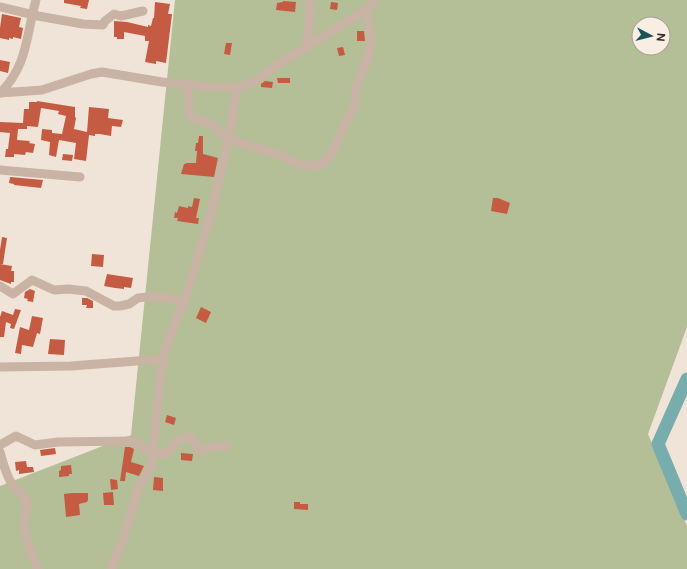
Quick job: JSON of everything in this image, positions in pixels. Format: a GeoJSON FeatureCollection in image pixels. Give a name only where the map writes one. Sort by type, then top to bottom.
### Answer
{"type":"FeatureCollection","features":[{"type":"Feature","properties":{"kind":"street"},"geometry":{"type":"LineString","coordinates":[[36,0],[22,62],[14,78],[0,93],[42,90],[91,74],[102,72],[142,80],[220,87],[237,87],[250,84],[366,10],[375,0]]}},
{"type":"Feature","properties":{"kind":"street"},"geometry":{"type":"LineString","coordinates":[[306,47],[311,10],[309,0]]}},
{"type":"Feature","properties":{"kind":"street"},"geometry":{"type":"LineString","coordinates":[[0,7],[83,24],[103,25],[107,19],[114,14],[121,16],[143,11]]}},
{"type":"Feature","properties":{"kind":"street"},"geometry":{"type":"LineString","coordinates":[[187,84],[190,117],[213,125],[228,140],[280,155],[302,165],[318,166],[330,156],[355,104],[356,87],[369,53],[371,36],[366,10]]}},
{"type":"Feature","properties":{"kind":"street"},"geometry":{"type":"LineString","coordinates":[[111,569],[123,539],[139,486],[150,470],[163,359],[170,335],[183,305],[214,202],[228,140],[237,87]]}},
{"type":"Feature","properties":{"kind":"street"},"geometry":{"type":"LineString","coordinates":[[0,170],[80,177]]}},
{"type":"Feature","properties":{"kind":"street"},"geometry":{"type":"LineString","coordinates":[[0,286],[13,294],[32,280],[54,290],[68,289],[86,291],[114,306],[129,304],[138,298],[154,296],[175,299],[183,305]]}},
{"type":"Feature","properties":{"kind":"street"},"geometry":{"type":"LineString","coordinates":[[0,367],[71,366],[163,359]]}},
{"type":"Feature","properties":{"kind":"street"},"geometry":{"type":"LineString","coordinates":[[0,445],[16,436],[36,445],[58,442],[132,442],[153,453],[166,454],[180,439],[191,437],[200,451],[214,446],[227,446]]}},
{"type":"Feature","properties":{"kind":"street"},"geometry":{"type":"LineString","coordinates":[[0,452],[4,468],[11,482],[26,501],[25,530],[34,561],[38,569]]}},
{"type":"Feature","properties":{"kind":"green space"},"geometry":{"type":"Polygon","coordinates":[[[175,0],[687,0],[687,327],[648,434],[687,526],[687,569],[0,569],[0,486],[131,435],[175,0]]]}},
{"type":"Feature","properties":{"kind":"building"},"geometry":{"type":"Polygon","coordinates":[[[64,0],[89,0],[87,9],[80,8],[81,6],[64,3],[64,0]]]}},
{"type":"Feature","properties":{"kind":"building"},"geometry":{"type":"Polygon","coordinates":[[[283,1],[296,2],[295,12],[276,10],[277,3],[283,1]]]}},
{"type":"Feature","properties":{"kind":"building"},"geometry":{"type":"Polygon","coordinates":[[[155,2],[170,4],[168,14],[172,14],[166,63],[156,61],[156,64],[145,62],[149,41],[145,41],[145,36],[124,32],[124,39],[117,39],[117,37],[114,37],[114,21],[127,22],[148,27],[148,25],[151,26],[154,18],[155,2]]]}},
{"type":"Feature","properties":{"kind":"building"},"geometry":{"type":"Polygon","coordinates":[[[331,2],[338,3],[337,10],[330,9],[331,2]]]}},
{"type":"Feature","properties":{"kind":"building"},"geometry":{"type":"Polygon","coordinates":[[[2,14],[21,18],[19,27],[23,28],[21,39],[13,37],[13,39],[9,38],[9,40],[0,38],[2,14]]]}},
{"type":"Feature","properties":{"kind":"building"},"geometry":{"type":"Polygon","coordinates":[[[357,31],[364,31],[365,41],[357,41],[357,31]]]}},
{"type":"Feature","properties":{"kind":"building"},"geometry":{"type":"Polygon","coordinates":[[[226,43],[232,43],[230,55],[224,54],[226,43]]]}},
{"type":"Feature","properties":{"kind":"building"},"geometry":{"type":"Polygon","coordinates":[[[343,47],[345,55],[339,56],[337,48],[343,47]]]}},
{"type":"Feature","properties":{"kind":"building"},"geometry":{"type":"Polygon","coordinates":[[[0,60],[10,62],[8,73],[0,71],[0,60]]]}},
{"type":"Feature","properties":{"kind":"building"},"geometry":{"type":"Polygon","coordinates":[[[277,78],[290,78],[290,83],[278,83],[277,78]]]}},
{"type":"Feature","properties":{"kind":"building"},"geometry":{"type":"Polygon","coordinates":[[[265,81],[273,82],[272,88],[261,87],[261,84],[265,81]]]}},
{"type":"Feature","properties":{"kind":"building"},"geometry":{"type":"Polygon","coordinates":[[[37,101],[75,107],[76,118],[74,129],[87,132],[89,107],[109,109],[108,118],[123,120],[121,127],[112,126],[111,136],[100,134],[95,134],[95,136],[89,135],[86,161],[74,159],[76,143],[59,140],[56,157],[49,155],[50,142],[41,140],[42,129],[52,130],[52,133],[62,134],[66,116],[58,114],[59,111],[41,108],[38,127],[27,126],[27,129],[18,129],[17,140],[30,141],[29,143],[35,144],[33,153],[26,152],[25,155],[14,154],[14,157],[5,157],[6,149],[8,149],[10,133],[0,132],[0,122],[23,123],[24,109],[29,109],[29,102],[37,101]]]}},
{"type":"Feature","properties":{"kind":"building"},"geometry":{"type":"Polygon","coordinates":[[[199,136],[203,136],[203,154],[218,158],[214,177],[181,174],[184,164],[196,163],[197,151],[195,151],[199,136]]]}},
{"type":"Feature","properties":{"kind":"building"},"geometry":{"type":"Polygon","coordinates":[[[63,154],[73,155],[72,161],[62,160],[63,154]]]}},
{"type":"Feature","properties":{"kind":"building"},"geometry":{"type":"Polygon","coordinates":[[[10,177],[43,180],[41,188],[14,185],[9,183],[10,177]]]}},
{"type":"Feature","properties":{"kind":"building"},"geometry":{"type":"Polygon","coordinates":[[[194,198],[200,199],[196,218],[199,218],[198,224],[177,221],[178,218],[174,218],[175,212],[177,213],[179,206],[188,208],[188,206],[192,207],[194,198]]]}},
{"type":"Feature","properties":{"kind":"building"},"geometry":{"type":"Polygon","coordinates":[[[493,198],[498,198],[510,203],[507,214],[491,211],[493,198]]]}},
{"type":"Feature","properties":{"kind":"building"},"geometry":{"type":"Polygon","coordinates":[[[2,237],[7,238],[3,264],[0,264],[0,250],[2,237]]]}},
{"type":"Feature","properties":{"kind":"building"},"geometry":{"type":"Polygon","coordinates":[[[92,254],[104,255],[103,267],[91,266],[92,254]]]}},
{"type":"Feature","properties":{"kind":"building"},"geometry":{"type":"Polygon","coordinates":[[[0,264],[12,266],[11,271],[14,271],[14,282],[11,282],[11,284],[0,280],[0,264]]]}},
{"type":"Feature","properties":{"kind":"building"},"geometry":{"type":"Polygon","coordinates":[[[107,274],[133,278],[131,288],[124,287],[124,289],[104,286],[107,274]]]}},
{"type":"Feature","properties":{"kind":"building"},"geometry":{"type":"Polygon","coordinates":[[[30,289],[35,291],[33,302],[27,301],[28,299],[24,298],[25,292],[30,289]]]}},
{"type":"Feature","properties":{"kind":"building"},"geometry":{"type":"Polygon","coordinates":[[[82,298],[87,298],[93,301],[93,308],[86,308],[87,305],[82,305],[82,298]]]}},
{"type":"Feature","properties":{"kind":"building"},"geometry":{"type":"Polygon","coordinates":[[[201,307],[211,312],[206,323],[196,318],[201,307]]]}},
{"type":"Feature","properties":{"kind":"building"},"geometry":{"type":"Polygon","coordinates":[[[15,309],[21,310],[14,329],[10,328],[11,324],[6,322],[4,337],[0,337],[0,317],[2,311],[13,315],[15,309]]]}},
{"type":"Feature","properties":{"kind":"building"},"geometry":{"type":"Polygon","coordinates":[[[32,316],[43,318],[40,334],[37,333],[33,347],[22,345],[21,354],[15,353],[20,327],[29,330],[32,316]]]}},
{"type":"Feature","properties":{"kind":"building"},"geometry":{"type":"Polygon","coordinates":[[[50,339],[65,340],[64,355],[48,354],[50,339]]]}},
{"type":"Feature","properties":{"kind":"building"},"geometry":{"type":"Polygon","coordinates":[[[167,415],[176,418],[174,425],[165,422],[167,415]]]}},
{"type":"Feature","properties":{"kind":"building"},"geometry":{"type":"Polygon","coordinates":[[[125,447],[134,449],[131,462],[144,466],[139,476],[126,472],[125,481],[120,481],[125,447]]]}},
{"type":"Feature","properties":{"kind":"building"},"geometry":{"type":"Polygon","coordinates":[[[55,448],[56,454],[41,456],[40,450],[55,448]]]}},
{"type":"Feature","properties":{"kind":"building"},"geometry":{"type":"Polygon","coordinates":[[[181,453],[193,454],[192,461],[181,460],[181,453]]]}},
{"type":"Feature","properties":{"kind":"building"},"geometry":{"type":"Polygon","coordinates":[[[26,461],[27,467],[33,467],[34,472],[19,474],[19,470],[16,471],[15,462],[26,461]]]}},
{"type":"Feature","properties":{"kind":"building"},"geometry":{"type":"Polygon","coordinates":[[[71,465],[72,474],[69,474],[69,476],[59,477],[61,466],[71,465]]]}},
{"type":"Feature","properties":{"kind":"building"},"geometry":{"type":"Polygon","coordinates":[[[154,477],[163,478],[163,491],[153,490],[154,477]]]}},
{"type":"Feature","properties":{"kind":"building"},"geometry":{"type":"Polygon","coordinates":[[[110,479],[117,480],[118,489],[111,490],[110,479]]]}},
{"type":"Feature","properties":{"kind":"building"},"geometry":{"type":"Polygon","coordinates":[[[113,492],[114,505],[104,505],[103,493],[113,492]]]}},
{"type":"Feature","properties":{"kind":"building"},"geometry":{"type":"Polygon","coordinates":[[[88,493],[88,500],[87,502],[79,504],[80,515],[66,517],[64,494],[88,493]]]}},
{"type":"Feature","properties":{"kind":"building"},"geometry":{"type":"Polygon","coordinates":[[[294,502],[308,504],[308,510],[294,509],[294,502]]]}},
{"type":"Feature","properties":{"kind":"waterway"},"geometry":{"type":"LineString","coordinates":[[687,379],[658,444],[687,514]]}}]}
